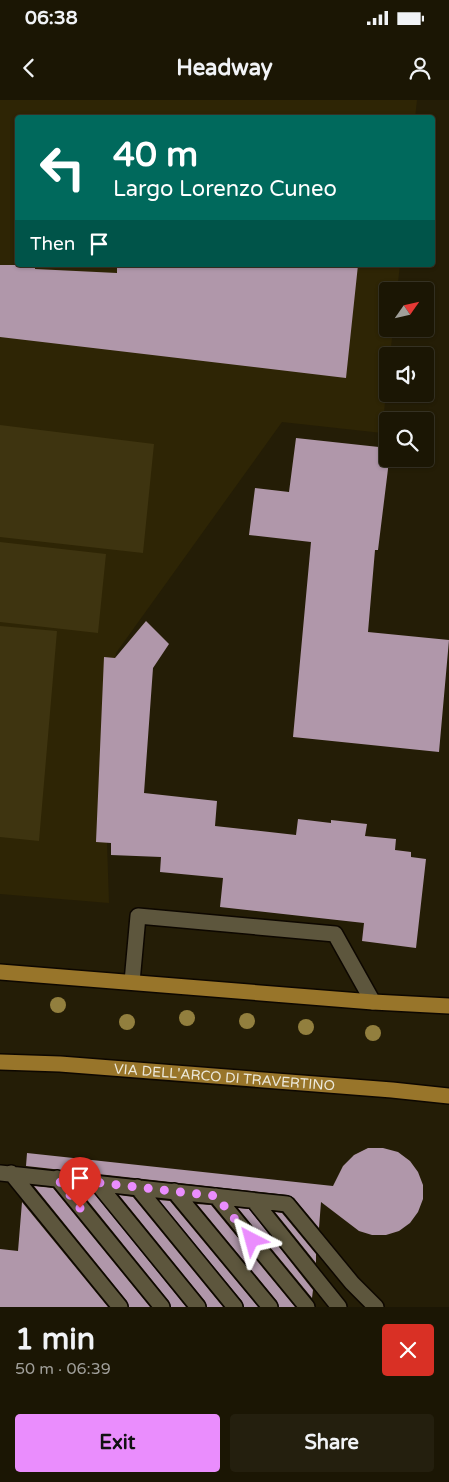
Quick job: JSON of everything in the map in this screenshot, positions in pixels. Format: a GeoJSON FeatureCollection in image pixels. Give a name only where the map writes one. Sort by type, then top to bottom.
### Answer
{"type":"FeatureCollection","features":[{"type":"Feature","properties":{"kind":"main road"},"geometry":{"type":"LineString","coordinates":[[0,972],[373,1002],[449,1006]]}},
{"type":"Feature","properties":{"kind":"main road","name":"VIA DELL'ARCO DI TRAVERTINO"},"geometry":{"type":"LineString","coordinates":[[0,1062],[69,1064],[372,1088],[449,1096]]}},
{"type":"Feature","properties":{"kind":"lane"},"geometry":{"type":"LineString","coordinates":[[132,982],[138,916],[335,934],[373,1002]]}},
{"type":"Feature","properties":{"kind":"lane"},"geometry":{"type":"LineString","coordinates":[[5,1173],[288,1204],[352,1283],[376,1307]]}},
{"type":"Feature","properties":{"kind":"lane"},"geometry":{"type":"LineString","coordinates":[[5,1173],[120,1307]]}},
{"type":"Feature","properties":{"kind":"lane"},"geometry":{"type":"LineString","coordinates":[[57,1178],[162,1307]]}},
{"type":"Feature","properties":{"kind":"lane"},"geometry":{"type":"LineString","coordinates":[[97,1182],[198,1307]]}},
{"type":"Feature","properties":{"kind":"lane"},"geometry":{"type":"LineString","coordinates":[[137,1187],[235,1307]]}},
{"type":"Feature","properties":{"kind":"lane"},"geometry":{"type":"LineString","coordinates":[[174,1192],[270,1307]]}},
{"type":"Feature","properties":{"kind":"lane"},"geometry":{"type":"LineString","coordinates":[[216,1196],[307,1307]]}},
{"type":"Feature","properties":{"kind":"lane"},"geometry":{"type":"LineString","coordinates":[[254,1200],[339,1307]]}},
{"type":"Feature","properties":{"kind":"shaded area"},"geometry":{"type":"Polygon","coordinates":[[[0,100],[417,100],[415,115],[15,115],[15,267],[400,267],[398,282],[379,282],[379,338],[392,338],[391,347],[379,347],[379,402],[385,402],[384,412],[379,412],[379,433],[282,422],[116,653],[107,843],[109,903],[0,894],[0,100]]]}},
{"type":"Feature","properties":{"kind":"shaded area"},"geometry":{"type":"Polygon","coordinates":[[[0,425],[154,444],[143,553],[0,537],[0,425]]]}},
{"type":"Feature","properties":{"kind":"shaded area"},"geometry":{"type":"Polygon","coordinates":[[[0,542],[106,554],[98,633],[0,622],[0,542]]]}},
{"type":"Feature","properties":{"kind":"shaded area"},"geometry":{"type":"Polygon","coordinates":[[[0,626],[57,631],[39,841],[0,837],[0,626]]]}},
{"type":"Feature","properties":{"kind":"building"},"geometry":{"type":"Polygon","coordinates":[[[0,265],[35,267],[35,269],[117,273],[117,267],[358,267],[346,378],[0,337],[0,265]]]}},
{"type":"Feature","properties":{"kind":"building"},"geometry":{"type":"Polygon","coordinates":[[[296,438],[379,447],[379,467],[388,467],[388,469],[378,550],[375,550],[368,632],[449,640],[439,752],[293,737],[311,542],[249,535],[255,488],[289,492],[296,438]]]}},
{"type":"Feature","properties":{"kind":"building"},"geometry":{"type":"Polygon","coordinates":[[[146,621],[169,644],[153,668],[144,793],[217,801],[215,826],[296,835],[298,819],[331,823],[331,820],[367,824],[365,836],[396,839],[395,850],[411,852],[411,857],[426,859],[416,948],[362,941],[364,923],[220,907],[223,878],[160,872],[161,857],[111,855],[111,843],[96,842],[104,657],[115,658],[146,621]]]}},
{"type":"Feature","properties":{"kind":"building"},"geometry":{"type":"Polygon","coordinates":[[[368,1148],[383,1148],[398,1152],[410,1161],[418,1172],[423,1185],[423,1199],[418,1212],[410,1223],[399,1231],[386,1235],[372,1235],[359,1231],[321,1202],[319,1228],[294,1198],[288,1195],[26,1166],[27,1153],[333,1186],[343,1166],[354,1155],[368,1148]]]}},
{"type":"Feature","properties":{"kind":"building"},"geometry":{"type":"Polygon","coordinates":[[[34,1186],[53,1188],[150,1307],[129,1307],[127,1301],[34,1186]]]}},
{"type":"Feature","properties":{"kind":"building"},"geometry":{"type":"Polygon","coordinates":[[[80,1191],[93,1192],[186,1307],[171,1307],[169,1301],[80,1191]]]}},
{"type":"Feature","properties":{"kind":"building"},"geometry":{"type":"Polygon","coordinates":[[[119,1195],[133,1197],[223,1307],[207,1307],[205,1301],[119,1195]]]}},
{"type":"Feature","properties":{"kind":"building"},"geometry":{"type":"Polygon","coordinates":[[[159,1200],[170,1201],[258,1307],[244,1307],[242,1301],[159,1200]]]}},
{"type":"Feature","properties":{"kind":"building"},"geometry":{"type":"Polygon","coordinates":[[[22,1202],[108,1307],[0,1307],[0,1249],[18,1251],[22,1202]]]}},
{"type":"Feature","properties":{"kind":"building"},"geometry":{"type":"Polygon","coordinates":[[[197,1204],[211,1205],[295,1307],[279,1307],[277,1301],[197,1204]]]}},
{"type":"Feature","properties":{"kind":"building"},"geometry":{"type":"Polygon","coordinates":[[[238,1208],[249,1209],[313,1290],[312,1298],[238,1208]]]}},
{"type":"Feature","properties":{"kind":"building"},"geometry":{"type":"Polygon","coordinates":[[[275,1212],[282,1213],[316,1254],[316,1263],[275,1212]]]}},
{"type":"Feature","properties":{"kind":"route"},"geometry":{"type":"LineString","coordinates":[[80,1208],[57,1178],[216,1196],[252,1240]]}}]}
